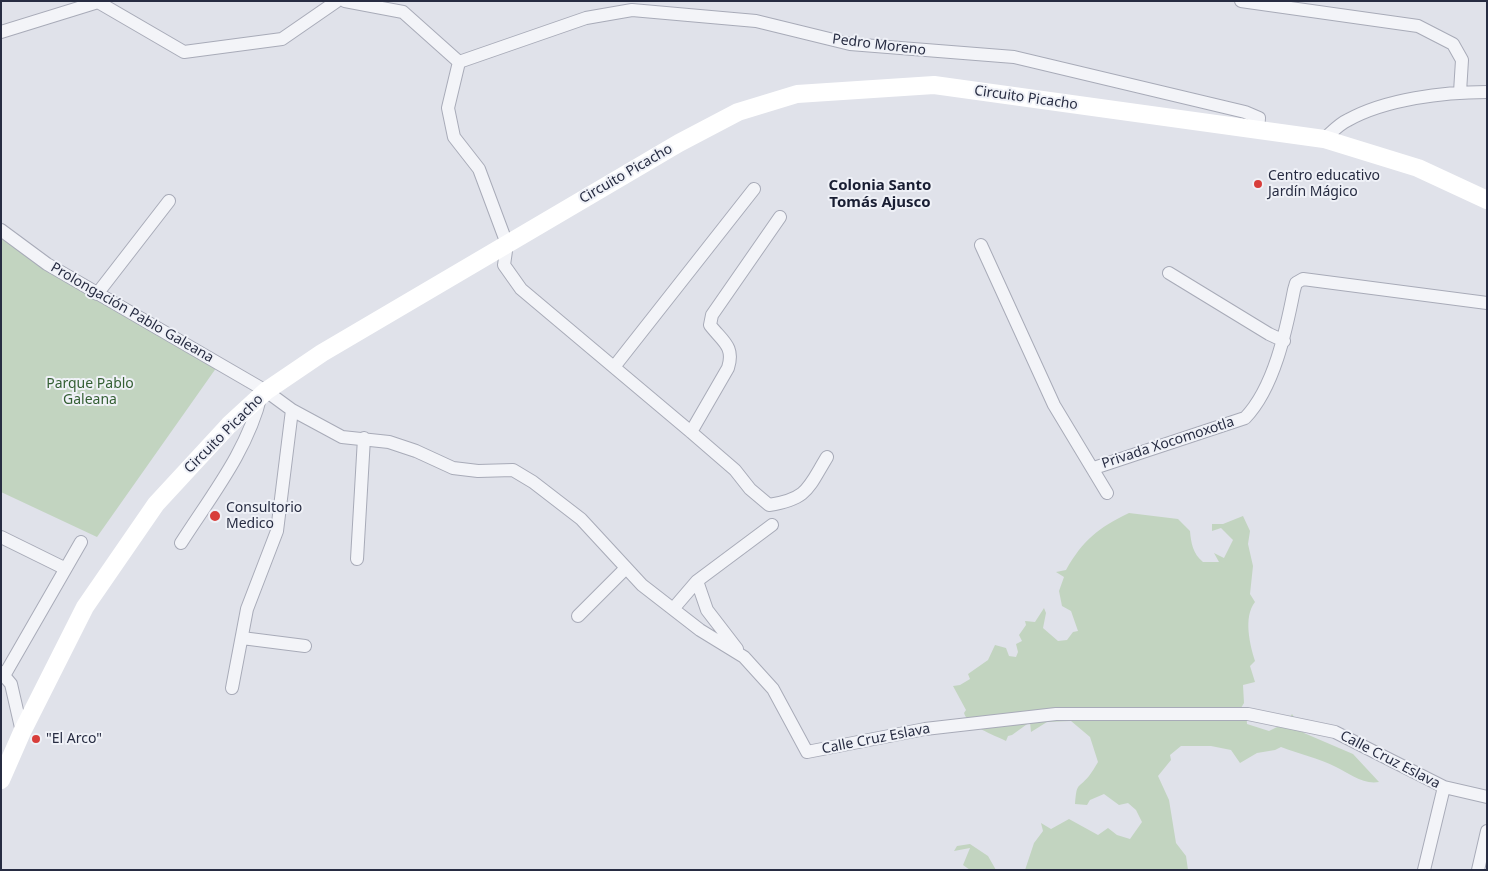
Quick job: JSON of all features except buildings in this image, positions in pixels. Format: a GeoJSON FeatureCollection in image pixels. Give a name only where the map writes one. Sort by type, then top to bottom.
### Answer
{"type":"FeatureCollection","features":[{"type":"Feature","properties":{"kind":"main road","name":"Circuito Picacho"},"geometry":{"type":"LineString","coordinates":[[1,780],[22,732],[85,607],[156,504],[229,424],[264,393],[322,353],[679,143],[738,112],[797,94],[934,85],[1324,139],[1418,168],[1487,200]]}},
{"type":"Feature","properties":{"kind":"street"},"geometry":{"type":"LineString","coordinates":[[1,32],[98,2],[184,52],[282,39],[337,1]]}},
{"type":"Feature","properties":{"kind":"street"},"geometry":{"type":"LineString","coordinates":[[345,1],[403,12],[459,62],[448,108],[454,137],[479,169],[507,244],[504,265],[521,289],[735,470],[750,489],[769,505],[788,502],[804,494],[827,457]]}},
{"type":"Feature","properties":{"kind":"street"},"geometry":{"type":"LineString","coordinates":[[1241,1],[1418,26],[1453,44],[1462,60],[1460,92]]}},
{"type":"Feature","properties":{"kind":"street","name":"Pedro Moreno"},"geometry":{"type":"LineString","coordinates":[[459,62],[586,18],[630,5],[756,21],[850,44],[1014,57],[1245,112],[1259,118],[1258,131]]}},
{"type":"Feature","properties":{"kind":"street"},"geometry":{"type":"LineString","coordinates":[[1324,139],[1346,121],[1375,107],[1460,92],[1487,92]]}},
{"type":"Feature","properties":{"kind":"street"},"geometry":{"type":"LineString","coordinates":[[614,367],[754,189]]}},
{"type":"Feature","properties":{"kind":"street"},"geometry":{"type":"LineString","coordinates":[[97,294],[169,201]]}},
{"type":"Feature","properties":{"kind":"street"},"geometry":{"type":"LineString","coordinates":[[691,432],[728,368],[732,357],[730,347],[710,324],[712,315],[780,217]]}},
{"type":"Feature","properties":{"kind":"street","name":"Prolongación Pablo Galeana"},"geometry":{"type":"LineString","coordinates":[[1,230],[47,264],[264,393]]}},
{"type":"Feature","properties":{"kind":"street"},"geometry":{"type":"LineString","coordinates":[[981,245],[1054,405],[1107,492]]}},
{"type":"Feature","properties":{"kind":"street"},"geometry":{"type":"LineString","coordinates":[[1169,273],[1269,334],[1284,340]]}},
{"type":"Feature","properties":{"kind":"street","name":"Privada Xocomoxotla"},"geometry":{"type":"LineString","coordinates":[[1094,468],[1244,418],[1256,406],[1284,340],[1296,283],[1303,279],[1487,302]]}},
{"type":"Feature","properties":{"kind":"street"},"geometry":{"type":"LineString","coordinates":[[181,543],[246,440],[256,420],[264,393]]}},
{"type":"Feature","properties":{"kind":"street","name":"Calle Cruz Eslava"},"geometry":{"type":"LineString","coordinates":[[264,393],[342,437],[390,442],[416,451],[453,468],[478,471],[513,470],[533,482],[581,519],[642,585],[700,630],[744,658],[773,690],[808,752],[925,729],[1056,714],[1248,714],[1335,732],[1444,788],[1487,797]]}},
{"type":"Feature","properties":{"kind":"street"},"geometry":{"type":"LineString","coordinates":[[232,688],[248,609],[277,531],[292,410]]}},
{"type":"Feature","properties":{"kind":"street"},"geometry":{"type":"LineString","coordinates":[[357,559],[364,438]]}},
{"type":"Feature","properties":{"kind":"street"},"geometry":{"type":"LineString","coordinates":[[673,609],[697,582],[772,526]]}},
{"type":"Feature","properties":{"kind":"street"},"geometry":{"type":"LineString","coordinates":[[1,537],[64,568]]}},
{"type":"Feature","properties":{"kind":"street"},"geometry":{"type":"LineString","coordinates":[[22,732],[11,684],[3,673],[64,568],[82,542]]}},
{"type":"Feature","properties":{"kind":"street"},"geometry":{"type":"LineString","coordinates":[[578,616],[626,568]]}},
{"type":"Feature","properties":{"kind":"street"},"geometry":{"type":"LineString","coordinates":[[697,582],[707,610],[744,658]]}},
{"type":"Feature","properties":{"kind":"street"},"geometry":{"type":"LineString","coordinates":[[242,638],[305,646]]}},
{"type":"Feature","properties":{"kind":"street"},"geometry":{"type":"LineString","coordinates":[[1424,870],[1444,788]]}},
{"type":"Feature","properties":{"kind":"street"},"geometry":{"type":"LineString","coordinates":[[1478,870],[1487,831]]}},
{"type":"Feature","properties":{"kind":"green space","name":"Parque Pablo Galeana"},"geometry":{"type":"Polygon","coordinates":[[[1,230],[219,364],[97,537],[1,492],[1,230]]]}},
{"type":"Feature","properties":{"kind":"green space"},"geometry":{"type":"Polygon","coordinates":[[[1129,513],[1178,519],[1190,531],[1193,548],[1203,562],[1219,562],[1214,553],[1224,558],[1233,540],[1221,528],[1212,531],[1212,524],[1223,524],[1243,516],[1250,531],[1248,544],[1253,566],[1250,594],[1255,602],[1251,608],[1248,623],[1255,661],[1250,666],[1255,682],[1243,685],[1244,703],[1241,708],[1246,711],[1247,724],[1269,731],[1287,722],[1292,714],[1304,733],[1353,754],[1379,782],[1367,782],[1329,764],[1281,747],[1257,753],[1240,763],[1231,750],[1211,746],[1181,746],[1170,755],[1171,760],[1158,776],[1169,800],[1176,843],[1186,856],[1188,870],[1025,870],[1034,843],[1043,831],[1041,823],[1051,829],[1069,819],[1098,835],[1108,828],[1117,835],[1130,839],[1142,822],[1136,810],[1128,803],[1119,805],[1104,794],[1090,800],[1087,805],[1075,804],[1078,787],[1089,776],[1098,762],[1090,737],[1071,721],[1047,722],[1031,732],[1030,722],[1008,736],[1006,741],[982,730],[966,718],[964,713],[966,710],[953,686],[960,685],[970,679],[968,674],[988,660],[995,645],[1006,648],[1009,656],[1016,657],[1018,652],[1016,644],[1022,641],[1019,635],[1026,625],[1025,621],[1035,622],[1044,608],[1046,613],[1043,628],[1058,641],[1067,640],[1073,632],[1078,631],[1071,611],[1062,606],[1059,591],[1064,577],[1056,572],[1066,570],[1092,536],[1108,524],[1129,513]]]}},
{"type":"Feature","properties":{"kind":"green space"},"geometry":{"type":"Polygon","coordinates":[[[970,844],[988,856],[996,870],[970,870],[963,865],[970,848],[954,851],[957,846],[970,844]]]}},
{"type":"Feature","properties":{"kind":"place","name":"Centro educativo Jardín Mágico"},"geometry":{"type":"Point","coordinates":[1258,184]}},
{"type":"Feature","properties":{"kind":"place","name":"Consultorio Medico"},"geometry":{"type":"Point","coordinates":[215,516]}},
{"type":"Feature","properties":{"kind":"place","name":"\"El Arco\""},"geometry":{"type":"Point","coordinates":[36,739]}},
{"type":"Feature","properties":{"kind":"district","name":"Colonia Santo Tomás Ajusco"},"geometry":{"type":"Point","coordinates":[880,194]}}]}
